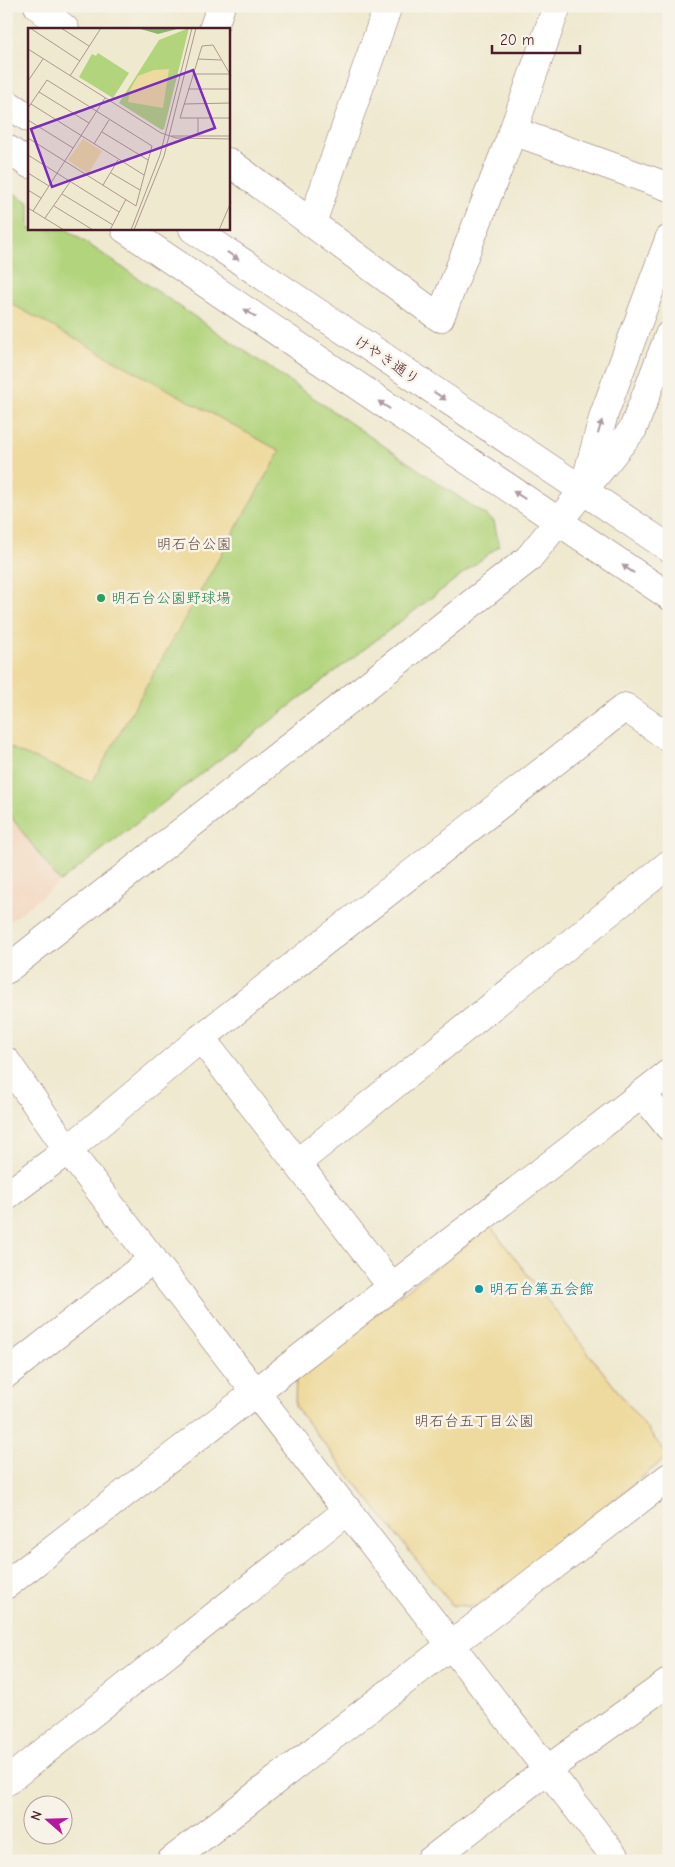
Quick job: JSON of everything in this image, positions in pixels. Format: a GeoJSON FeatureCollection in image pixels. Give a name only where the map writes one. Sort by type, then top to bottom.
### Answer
{"type":"FeatureCollection","features":[{"type":"Feature","properties":{"kind":"street"},"geometry":{"type":"LineString","coordinates":[[213,28],[221,6]]}},
{"type":"Feature","properties":{"kind":"street"},"geometry":{"type":"LineString","coordinates":[[312,223],[388,6]]}},
{"type":"Feature","properties":{"kind":"street"},"geometry":{"type":"LineString","coordinates":[[230,163],[440,318],[513,131],[557,6]]}},
{"type":"Feature","properties":{"kind":"street"},"geometry":{"type":"LineString","coordinates":[[6,103],[28,117]]}},
{"type":"Feature","properties":{"kind":"street"},"geometry":{"type":"LineString","coordinates":[[513,131],[669,187]]}},
{"type":"Feature","properties":{"kind":"street"},"geometry":{"type":"LineString","coordinates":[[6,148],[28,163]]}},
{"type":"Feature","properties":{"kind":"street"},"geometry":{"type":"LineString","coordinates":[[126,230],[669,596]]}},
{"type":"Feature","properties":{"kind":"street","name":"けやき通り"},"geometry":{"type":"LineString","coordinates":[[193,230],[669,548]]}},
{"type":"Feature","properties":{"kind":"street"},"geometry":{"type":"LineString","coordinates":[[582,491],[604,414],[669,239]]}},
{"type":"Feature","properties":{"kind":"street"},"geometry":{"type":"LineString","coordinates":[[6,970],[528,559],[634,429],[669,335]]}},
{"type":"Feature","properties":{"kind":"street"},"geometry":{"type":"LineString","coordinates":[[6,1196],[68,1150],[201,1038],[625,707],[669,738]]}},
{"type":"Feature","properties":{"kind":"street"},"geometry":{"type":"LineString","coordinates":[[297,1163],[669,864]]}},
{"type":"Feature","properties":{"kind":"street"},"geometry":{"type":"LineString","coordinates":[[201,1038],[392,1287]]}},
{"type":"Feature","properties":{"kind":"street"},"geometry":{"type":"LineString","coordinates":[[6,1062],[68,1150],[618,1861]]}},
{"type":"Feature","properties":{"kind":"street"},"geometry":{"type":"LineString","coordinates":[[6,1585],[644,1095],[669,1073]]}},
{"type":"Feature","properties":{"kind":"street"},"geometry":{"type":"LineString","coordinates":[[644,1095],[669,1127]]}},
{"type":"Feature","properties":{"kind":"street"},"geometry":{"type":"LineString","coordinates":[[6,1374],[153,1259]]}},
{"type":"Feature","properties":{"kind":"street"},"geometry":{"type":"LineString","coordinates":[[171,1861],[669,1477]]}},
{"type":"Feature","properties":{"kind":"street"},"geometry":{"type":"LineString","coordinates":[[6,1782],[348,1510]]}},
{"type":"Feature","properties":{"kind":"street"},"geometry":{"type":"LineString","coordinates":[[430,1861],[548,1769],[669,1682]]}},
{"type":"Feature","properties":{"kind":"shaded area"},"geometry":{"type":"Polygon","coordinates":[[[6,810],[60,882],[6,924],[6,810]]]}},
{"type":"Feature","properties":{"kind":"green space","name":"明石台公園"},"geometry":{"type":"Polygon","coordinates":[[[6,188],[28,202],[28,230],[67,230],[494,521],[499,546],[60,882],[6,810],[6,188]]]}},
{"type":"Feature","properties":{"kind":"sand","name":"明石台公園野球場"},"geometry":{"type":"Polygon","coordinates":[[[6,301],[280,451],[92,782],[16,751],[6,744],[6,301]]]}},
{"type":"Feature","properties":{"kind":"sand","name":"明石台五丁目公園"},"geometry":{"type":"Polygon","coordinates":[[[490,1226],[668,1456],[482,1607],[452,1605],[295,1407],[296,1375],[490,1226]]]}},
{"type":"Feature","properties":{"kind":"place","name":"明石台公園野球場"},"geometry":{"type":"Point","coordinates":[101,598]}},
{"type":"Feature","properties":{"kind":"place","name":"明石台第五会館"},"geometry":{"type":"Point","coordinates":[479,1289]}}]}
